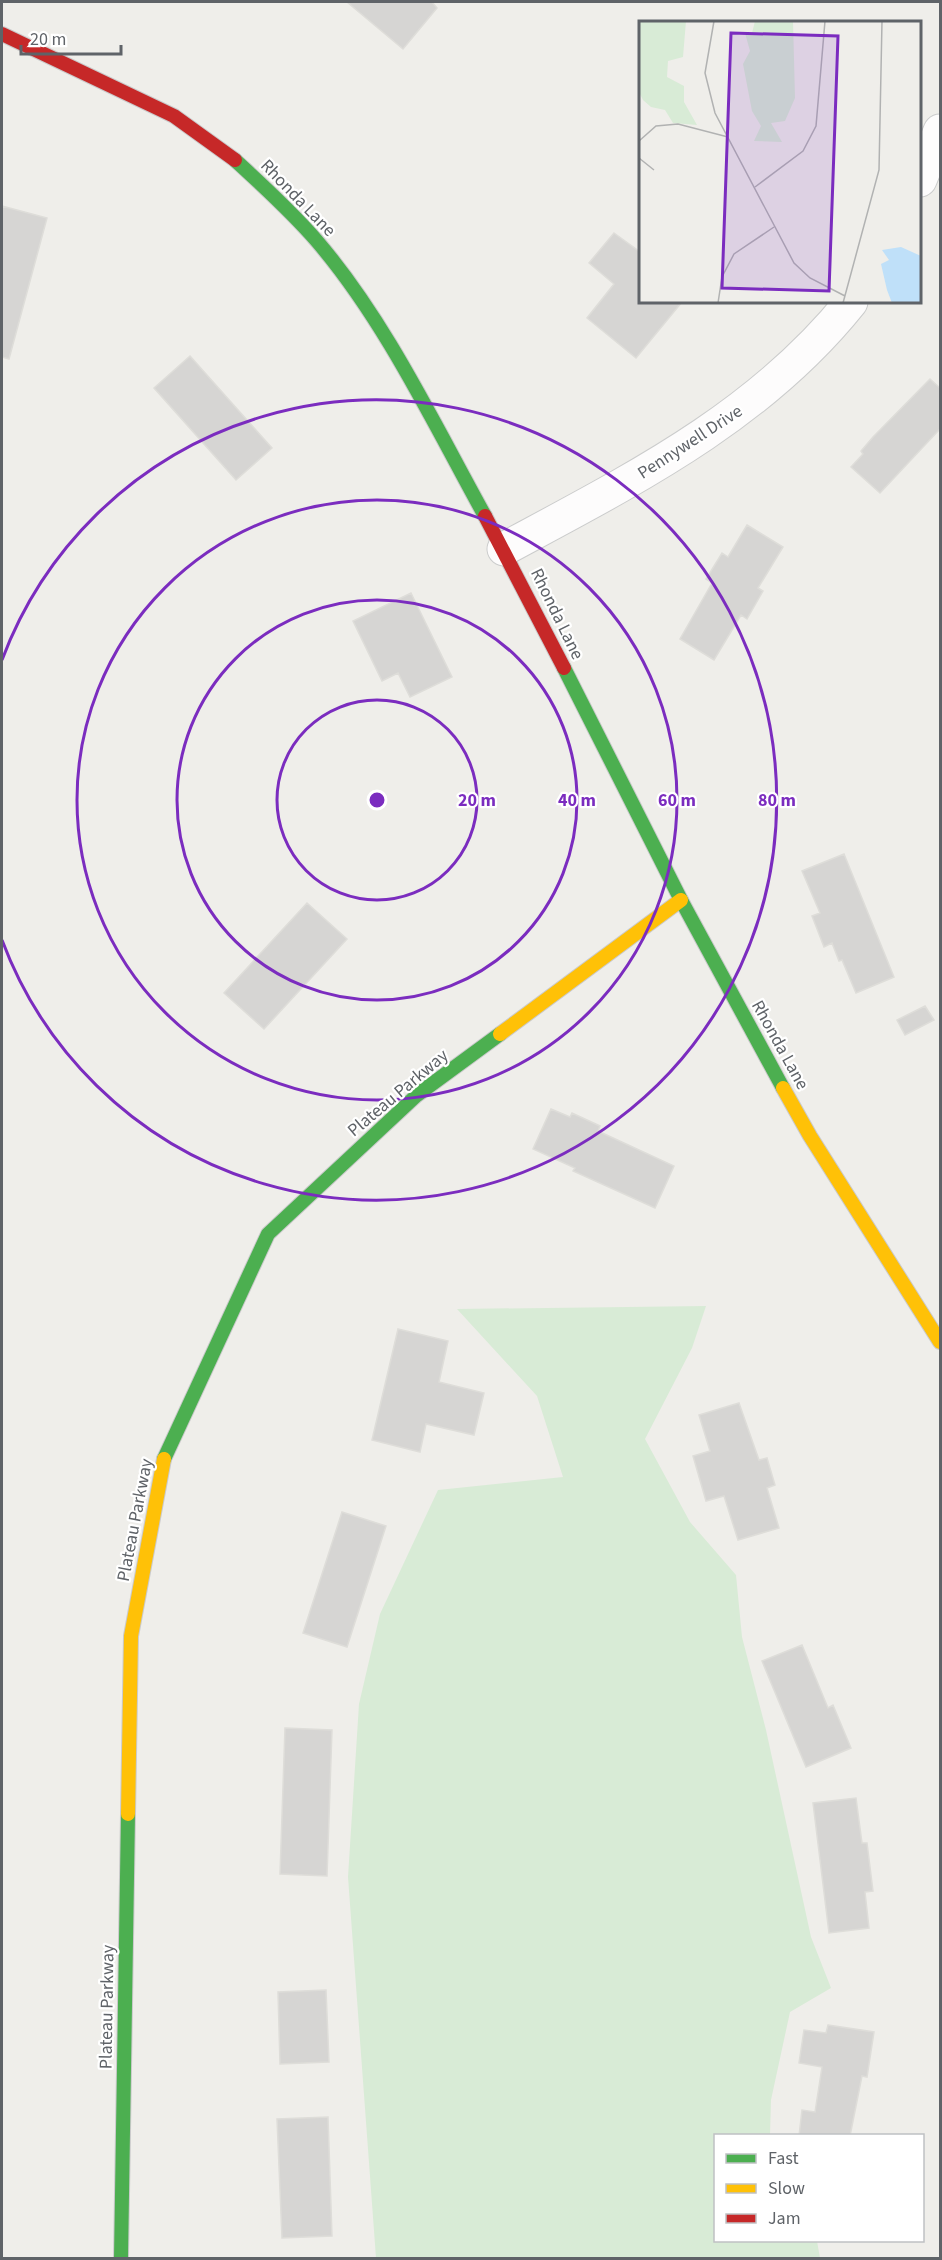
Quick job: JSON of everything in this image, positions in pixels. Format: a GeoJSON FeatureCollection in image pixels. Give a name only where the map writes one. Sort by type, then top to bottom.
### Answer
{"type":"FeatureCollection","features":[{"type":"Feature","properties":{"kind":"street","name":"Rhonda Lane"},"geometry":{"type":"LineString","coordinates":[[2,34],[174,116],[231,157],[280,201],[317,241],[388,342],[504,549],[681,900],[810,1136],[940,1342]]}},
{"type":"Feature","properties":{"kind":"street"},"geometry":{"type":"LineString","coordinates":[[921,178],[940,131]]}},
{"type":"Feature","properties":{"kind":"street","name":"Pennywell Drive"},"geometry":{"type":"LineString","coordinates":[[504,549],[646,472],[759,396],[800,360],[850,303]]}},
{"type":"Feature","properties":{"kind":"street","name":"Plateau Parkway"},"geometry":{"type":"LineString","coordinates":[[121,2259],[131,1636],[162,1463],[268,1234],[417,1095],[681,900]]}},
{"type":"Feature","properties":{"kind":"green space"},"geometry":{"type":"Polygon","coordinates":[[[706,1306],[692,1348],[645,1439],[690,1522],[736,1575],[742,1637],[766,1730],[811,1937],[831,1988],[790,2012],[771,2100],[770,2134],[714,2134],[714,2242],[817,2242],[820,2258],[376,2258],[348,1877],[359,1704],[380,1614],[438,1490],[563,1477],[537,1396],[457,1309],[706,1306]]]}},
{"type":"Feature","properties":{"kind":"building"},"geometry":{"type":"Polygon","coordinates":[[[347,2],[432,2],[437,8],[403,49],[347,2]]]}},
{"type":"Feature","properties":{"kind":"building"},"geometry":{"type":"Polygon","coordinates":[[[2,206],[47,218],[9,359],[2,357],[2,206]]]}},
{"type":"Feature","properties":{"kind":"building"},"geometry":{"type":"Polygon","coordinates":[[[614,233],[639,251],[639,303],[681,303],[636,358],[587,318],[614,284],[589,263],[614,233]]]}},
{"type":"Feature","properties":{"kind":"building"},"geometry":{"type":"Polygon","coordinates":[[[190,356],[272,448],[236,480],[154,388],[190,356]]]}},
{"type":"Feature","properties":{"kind":"building"},"geometry":{"type":"Polygon","coordinates":[[[930,379],[940,388],[940,429],[880,493],[851,467],[863,454],[861,451],[873,437],[930,379]]]}},
{"type":"Feature","properties":{"kind":"building"},"geometry":{"type":"Polygon","coordinates":[[[747,525],[783,547],[758,588],[763,591],[747,619],[741,615],[714,660],[680,639],[712,583],[706,579],[722,553],[728,557],[747,525]]]}},
{"type":"Feature","properties":{"kind":"building"},"geometry":{"type":"Polygon","coordinates":[[[411,593],[452,677],[410,697],[398,673],[382,681],[353,621],[411,593]]]}},
{"type":"Feature","properties":{"kind":"building"},"geometry":{"type":"Polygon","coordinates":[[[844,854],[894,977],[856,993],[832,943],[824,947],[812,916],[820,913],[802,871],[844,854]]]}},
{"type":"Feature","properties":{"kind":"building"},"geometry":{"type":"Polygon","coordinates":[[[307,903],[347,939],[264,1029],[224,993],[307,903]]]}},
{"type":"Feature","properties":{"kind":"building"},"geometry":{"type":"Polygon","coordinates":[[[925,1006],[934,1020],[905,1035],[897,1020],[925,1006]]]}},
{"type":"Feature","properties":{"kind":"building"},"geometry":{"type":"Polygon","coordinates":[[[551,1109],[570,1117],[572,1113],[600,1126],[598,1131],[674,1166],[655,1208],[573,1171],[575,1168],[533,1149],[551,1109]]]}},
{"type":"Feature","properties":{"kind":"building"},"geometry":{"type":"Polygon","coordinates":[[[398,1329],[448,1341],[439,1382],[484,1393],[474,1435],[426,1424],[420,1452],[372,1440],[398,1329]]]}},
{"type":"Feature","properties":{"kind":"building"},"geometry":{"type":"Polygon","coordinates":[[[739,1403],[759,1460],[767,1458],[775,1485],[767,1488],[779,1528],[738,1540],[724,1496],[706,1501],[693,1456],[710,1451],[699,1415],[739,1403]]]}},
{"type":"Feature","properties":{"kind":"building"},"geometry":{"type":"Polygon","coordinates":[[[342,1512],[386,1526],[347,1647],[303,1633],[342,1512]]]}},
{"type":"Feature","properties":{"kind":"building"},"geometry":{"type":"Polygon","coordinates":[[[802,1645],[828,1708],[833,1705],[851,1748],[806,1767],[762,1661],[802,1645]]]}},
{"type":"Feature","properties":{"kind":"building"},"geometry":{"type":"Polygon","coordinates":[[[285,1728],[332,1730],[327,1876],[280,1874],[285,1728]]]}},
{"type":"Feature","properties":{"kind":"building"},"geometry":{"type":"Polygon","coordinates":[[[856,1798],[862,1843],[867,1843],[873,1891],[865,1892],[869,1928],[829,1933],[813,1803],[856,1798]]]}},
{"type":"Feature","properties":{"kind":"building"},"geometry":{"type":"Polygon","coordinates":[[[326,1990],[329,2062],[280,2064],[278,1992],[326,1990]]]}},
{"type":"Feature","properties":{"kind":"building"},"geometry":{"type":"Polygon","coordinates":[[[828,2025],[874,2032],[867,2077],[862,2076],[850,2134],[799,2134],[802,2110],[815,2112],[822,2067],[799,2063],[804,2030],[826,2033],[828,2025]]]}},
{"type":"Feature","properties":{"kind":"building"},"geometry":{"type":"Polygon","coordinates":[[[328,2117],[332,2236],[282,2238],[277,2119],[328,2117]]]}},
{"type":"Feature","properties":{"kind":"traffic: fast"},"geometry":{"type":"LineString","coordinates":[[235,160],[306,229],[341,271],[386,338],[485,516]]}},
{"type":"Feature","properties":{"kind":"traffic: fast"},"geometry":{"type":"LineString","coordinates":[[564,668],[681,900],[783,1088]]}},
{"type":"Feature","properties":{"kind":"traffic: fast"},"geometry":{"type":"LineString","coordinates":[[164,1459],[268,1234],[417,1095],[500,1034]]}},
{"type":"Feature","properties":{"kind":"traffic: fast"},"geometry":{"type":"LineString","coordinates":[[121,2258],[128,1814]]}},
{"type":"Feature","properties":{"kind":"traffic: slow"},"geometry":{"type":"LineString","coordinates":[[500,1034],[681,900]]}},
{"type":"Feature","properties":{"kind":"traffic: slow"},"geometry":{"type":"LineString","coordinates":[[783,1088],[810,1136],[940,1342]]}},
{"type":"Feature","properties":{"kind":"traffic: slow"},"geometry":{"type":"LineString","coordinates":[[128,1814],[131,1636],[164,1459]]}},
{"type":"Feature","properties":{"kind":"traffic: jam"},"geometry":{"type":"LineString","coordinates":[[2,34],[174,116],[235,160]]}},
{"type":"Feature","properties":{"kind":"traffic: jam"},"geometry":{"type":"LineString","coordinates":[[485,516],[564,668]]}}]}
